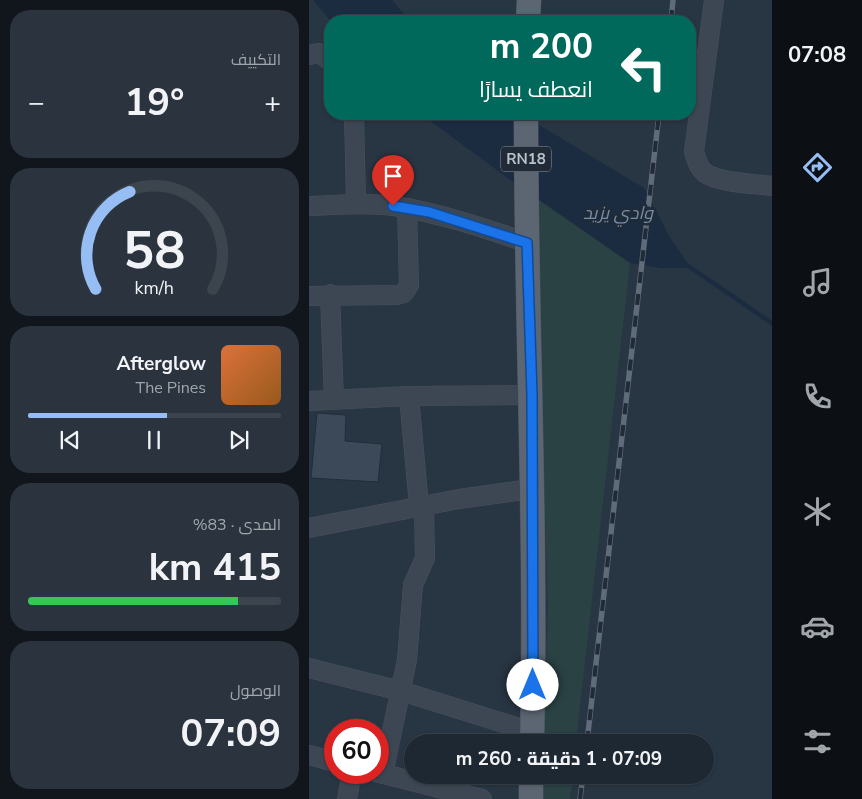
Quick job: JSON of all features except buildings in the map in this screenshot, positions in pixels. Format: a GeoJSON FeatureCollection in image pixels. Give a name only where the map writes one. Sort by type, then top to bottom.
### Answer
{"type":"FeatureCollection","features":[{"type":"Feature","properties":{"kind":"main road"},"geometry":{"type":"LineString","coordinates":[[528,15],[529,0]]}},
{"type":"Feature","properties":{"kind":"main road","name":"RN18"},"geometry":{"type":"LineString","coordinates":[[526,120],[526,205],[532,395],[532,734]]}},
{"type":"Feature","properties":{"kind":"main road"},"geometry":{"type":"LineString","coordinates":[[531,784],[531,799]]}},
{"type":"Feature","properties":{"kind":"street"},"geometry":{"type":"LineString","coordinates":[[714,0],[694,152],[698,165],[706,174],[720,178],[772,186]]}},
{"type":"Feature","properties":{"kind":"street"},"geometry":{"type":"LineString","coordinates":[[309,55],[319,53],[324,57]]}},
{"type":"Feature","properties":{"kind":"street"},"geometry":{"type":"LineString","coordinates":[[353,120],[356,204]]}},
{"type":"Feature","properties":{"kind":"street"},"geometry":{"type":"LineString","coordinates":[[309,206],[356,204],[407,208],[437,214],[527,243]]}},
{"type":"Feature","properties":{"kind":"street"},"geometry":{"type":"LineString","coordinates":[[309,296],[330,294],[397,295],[404,293],[409,285],[407,208]]}},
{"type":"Feature","properties":{"kind":"street"},"geometry":{"type":"LineString","coordinates":[[330,294],[334,400]]}},
{"type":"Feature","properties":{"kind":"street"},"geometry":{"type":"LineString","coordinates":[[309,401],[409,396],[532,395]]}},
{"type":"Feature","properties":{"kind":"street"},"geometry":{"type":"LineString","coordinates":[[389,736],[401,691],[409,646],[413,585],[425,558],[409,396]]}},
{"type":"Feature","properties":{"kind":"street"},"geometry":{"type":"LineString","coordinates":[[309,528],[421,506],[531,489]]}},
{"type":"Feature","properties":{"kind":"street"},"geometry":{"type":"LineString","coordinates":[[309,668],[401,691],[523,734]]}},
{"type":"Feature","properties":{"kind":"street"},"geometry":{"type":"LineString","coordinates":[[309,755],[324,759]]}},
{"type":"Feature","properties":{"kind":"street"},"geometry":{"type":"LineString","coordinates":[[389,776],[482,799]]}},
{"type":"Feature","properties":{"kind":"street"},"geometry":{"type":"LineString","coordinates":[[347,799],[350,784]]}},
{"type":"Feature","properties":{"kind":"green space"},"geometry":{"type":"Polygon","coordinates":[[[535,196],[630,263],[577,734],[542,734],[548,610],[535,196]]]}},
{"type":"Feature","properties":{"kind":"green space"},"geometry":{"type":"Polygon","coordinates":[[[539,784],[572,784],[570,799],[538,799],[539,784]]]}},
{"type":"Feature","properties":{"kind":"water"},"geometry":{"type":"Polygon","coordinates":[[[313,0],[392,0],[405,15],[326,15],[313,0]]]}},
{"type":"Feature","properties":{"kind":"water","name":"وادي يزيد"},"geometry":{"type":"Polygon","coordinates":[[[429,120],[531,120],[644,188],[669,236],[691,268],[661,268],[630,263],[513,182],[429,120]]]}},
{"type":"Feature","properties":{"kind":"waterway","name":"وادي يزيد"},"geometry":{"type":"LineString","coordinates":[[687,265],[773,324]]}},
{"type":"Feature","properties":{"kind":"railway"},"geometry":{"type":"LineString","coordinates":[[672,15],[673,0]]}},
{"type":"Feature","properties":{"kind":"railway"},"geometry":{"type":"LineString","coordinates":[[588,734],[658,120]]}},
{"type":"Feature","properties":{"kind":"railway"},"geometry":{"type":"LineString","coordinates":[[580,799],[582,784]]}},
{"type":"Feature","properties":{"kind":"route"},"geometry":{"type":"LineString","coordinates":[[393,206],[429,212],[527,243],[532,395],[533,685]]}}]}
